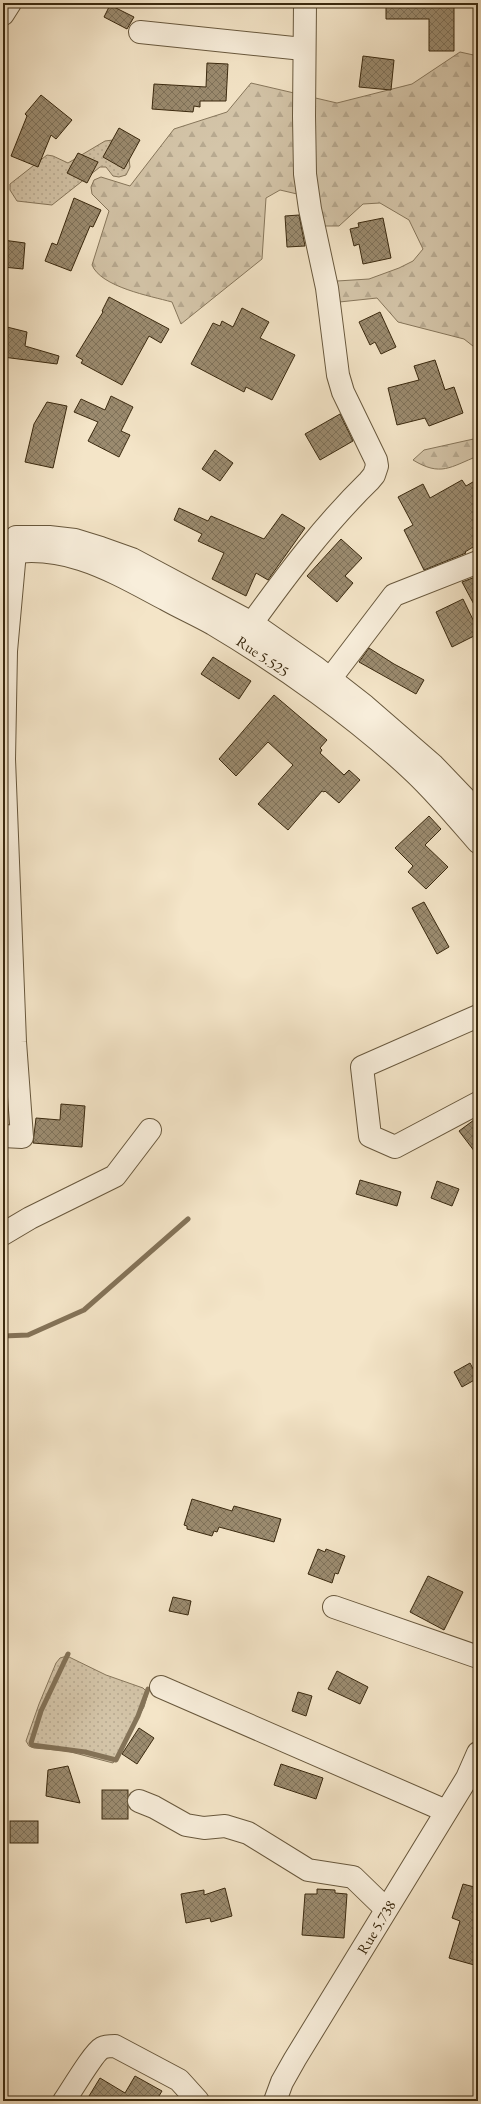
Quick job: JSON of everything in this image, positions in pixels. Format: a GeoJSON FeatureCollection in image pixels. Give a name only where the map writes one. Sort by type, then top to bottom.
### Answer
{"type":"FeatureCollection","features":[{"type":"Feature","properties":{"kind":"street"},"geometry":{"type":"LineString","coordinates":[[3,14],[10,3]]}},
{"type":"Feature","properties":{"kind":"street"},"geometry":{"type":"LineString","coordinates":[[252,623],[297,560],[331,520],[369,481],[374,475],[377,466],[374,454],[343,392],[338,375],[333,321],[310,209],[305,174],[303,49],[304,3]]}},
{"type":"Feature","properties":{"kind":"street"},"geometry":{"type":"LineString","coordinates":[[140,32],[303,49]]}},
{"type":"Feature","properties":{"kind":"street","name":"Rue 5.525"},"geometry":{"type":"LineString","coordinates":[[478,812],[433,765],[365,706],[252,623],[132,559],[75,540],[49,536],[15,537],[7,549],[68,556],[90,562],[119,573],[232,636],[300,681],[383,746],[433,792],[478,842]]}},
{"type":"Feature","properties":{"kind":"street"},"geometry":{"type":"LineString","coordinates":[[3,1136],[22,1137],[6,901],[4,708],[7,549]]}},
{"type":"Feature","properties":{"kind":"street"},"geometry":{"type":"LineString","coordinates":[[330,679],[394,595],[478,562]]}},
{"type":"Feature","properties":{"kind":"street"},"geometry":{"type":"LineString","coordinates":[[478,1016],[362,1066],[370,1136],[395,1146],[478,1103]]}},
{"type":"Feature","properties":{"kind":"street"},"geometry":{"type":"LineString","coordinates":[[3,1234],[30,1218],[115,1176],[150,1130]]}},
{"type":"Feature","properties":{"kind":"street"},"geometry":{"type":"LineString","coordinates":[[334,1607],[478,1657]]}},
{"type":"Feature","properties":{"kind":"street"},"geometry":{"type":"LineString","coordinates":[[161,1687],[446,1811]]}},
{"type":"Feature","properties":{"kind":"street","name":"Rue 5.738"},"geometry":{"type":"LineString","coordinates":[[275,2101],[282,2082],[295,2058],[467,1778],[478,1753]]}},
{"type":"Feature","properties":{"kind":"street"},"geometry":{"type":"LineString","coordinates":[[138,1800],[186,1825],[204,1828],[225,1826],[248,1833],[308,1870],[353,1877],[386,1909]]}},
{"type":"Feature","properties":{"kind":"street"},"geometry":{"type":"LineString","coordinates":[[64,2101],[95,2055],[101,2048],[108,2046],[120,2049],[179,2080],[198,2101]]}},
{"type":"Feature","properties":{"kind":"green space"},"geometry":{"type":"Polygon","coordinates":[[[460,52],[478,56],[478,350],[464,339],[398,322],[377,298],[330,303],[327,288],[337,281],[369,279],[399,268],[413,261],[423,249],[409,220],[380,203],[363,204],[339,226],[322,226],[310,197],[280,190],[266,198],[262,259],[181,324],[172,302],[127,290],[115,285],[97,273],[92,265],[109,211],[92,194],[91,187],[94,180],[101,177],[130,186],[174,129],[227,112],[251,83],[337,103],[412,84],[460,52]]]}},
{"type":"Feature","properties":{"kind":"green space"},"geometry":{"type":"Polygon","coordinates":[[[113,140],[128,151],[130,167],[126,175],[119,177],[113,176],[106,167],[100,167],[52,205],[17,201],[10,190],[10,184],[47,155],[53,156],[68,163],[105,141],[113,140]]]}},
{"type":"Feature","properties":{"kind":"green space"},"geometry":{"type":"Polygon","coordinates":[[[478,438],[478,456],[453,467],[438,469],[431,468],[413,460],[424,450],[478,438]]]}},
{"type":"Feature","properties":{"kind":"green space"},"geometry":{"type":"Polygon","coordinates":[[[67,1656],[106,1675],[143,1688],[148,1693],[144,1707],[113,1763],[67,1751],[34,1748],[29,1746],[26,1741],[56,1663],[60,1658],[67,1656]]]}},
{"type":"Feature","properties":{"kind":"building"},"geometry":{"type":"Polygon","coordinates":[[[393,3],[414,3],[414,6],[454,6],[454,51],[429,51],[429,19],[386,19],[386,7],[393,3]]]}},
{"type":"Feature","properties":{"kind":"building"},"geometry":{"type":"Polygon","coordinates":[[[110,5],[134,17],[127,29],[104,17],[110,5]]]}},
{"type":"Feature","properties":{"kind":"building"},"geometry":{"type":"Polygon","coordinates":[[[363,56],[394,60],[391,90],[359,87],[363,56]]]}},
{"type":"Feature","properties":{"kind":"building"},"geometry":{"type":"Polygon","coordinates":[[[207,63],[228,64],[226,101],[200,101],[200,107],[194,106],[193,112],[152,109],[154,84],[206,87],[207,63]]]}},
{"type":"Feature","properties":{"kind":"building"},"geometry":{"type":"Polygon","coordinates":[[[41,95],[72,120],[56,139],[51,135],[38,167],[11,156],[27,116],[25,114],[41,95]]]}},
{"type":"Feature","properties":{"kind":"building"},"geometry":{"type":"Polygon","coordinates":[[[119,128],[140,140],[124,169],[103,157],[119,128]]]}},
{"type":"Feature","properties":{"kind":"building"},"geometry":{"type":"Polygon","coordinates":[[[78,153],[98,162],[87,183],[67,173],[78,153]]]}},
{"type":"Feature","properties":{"kind":"building"},"geometry":{"type":"Polygon","coordinates":[[[74,198],[101,210],[93,227],[90,226],[71,271],[45,261],[52,243],[57,245],[74,198]]]}},
{"type":"Feature","properties":{"kind":"building"},"geometry":{"type":"Polygon","coordinates":[[[299,215],[305,246],[287,247],[285,216],[299,215]]]}},
{"type":"Feature","properties":{"kind":"building"},"geometry":{"type":"Polygon","coordinates":[[[383,218],[391,258],[363,264],[359,244],[354,246],[350,229],[359,227],[358,223],[383,218]]]}},
{"type":"Feature","properties":{"kind":"building"},"geometry":{"type":"Polygon","coordinates":[[[3,240],[25,243],[23,269],[3,267],[3,240]]]}},
{"type":"Feature","properties":{"kind":"building"},"geometry":{"type":"Polygon","coordinates":[[[109,297],[169,329],[161,343],[149,336],[122,385],[81,363],[83,360],[76,356],[103,312],[102,311],[109,297]]]}},
{"type":"Feature","properties":{"kind":"building"},"geometry":{"type":"Polygon","coordinates":[[[242,308],[269,322],[260,338],[295,355],[272,400],[246,387],[244,392],[191,364],[213,323],[220,326],[222,321],[233,327],[242,308]]]}},
{"type":"Feature","properties":{"kind":"building"},"geometry":{"type":"Polygon","coordinates":[[[380,312],[396,347],[381,354],[375,342],[370,345],[359,322],[380,312]]]}},
{"type":"Feature","properties":{"kind":"building"},"geometry":{"type":"Polygon","coordinates":[[[3,326],[27,332],[25,346],[59,356],[57,364],[3,357],[3,326]]]}},
{"type":"Feature","properties":{"kind":"building"},"geometry":{"type":"Polygon","coordinates":[[[435,360],[445,390],[454,387],[463,413],[429,426],[425,418],[397,425],[388,388],[419,380],[414,366],[435,360]]]}},
{"type":"Feature","properties":{"kind":"building"},"geometry":{"type":"Polygon","coordinates":[[[111,396],[133,407],[121,431],[130,435],[119,457],[88,441],[98,422],[74,412],[81,399],[105,410],[111,396]]]}},
{"type":"Feature","properties":{"kind":"building"},"geometry":{"type":"Polygon","coordinates":[[[47,402],[67,406],[53,468],[25,462],[34,424],[47,402]]]}},
{"type":"Feature","properties":{"kind":"building"},"geometry":{"type":"Polygon","coordinates":[[[340,414],[353,441],[320,460],[305,434],[340,414]]]}},
{"type":"Feature","properties":{"kind":"building"},"geometry":{"type":"Polygon","coordinates":[[[215,450],[233,463],[220,481],[202,469],[215,450]]]}},
{"type":"Feature","properties":{"kind":"building"},"geometry":{"type":"Polygon","coordinates":[[[478,479],[478,544],[465,552],[466,553],[424,570],[404,530],[413,525],[398,497],[423,484],[430,498],[462,480],[466,486],[478,479]]]}},
{"type":"Feature","properties":{"kind":"building"},"geometry":{"type":"Polygon","coordinates":[[[179,508],[208,521],[211,516],[264,539],[282,514],[305,528],[268,580],[256,573],[246,596],[212,579],[224,553],[198,541],[202,534],[174,520],[179,508]]]}},
{"type":"Feature","properties":{"kind":"building"},"geometry":{"type":"Polygon","coordinates":[[[341,539],[362,558],[345,576],[353,583],[337,602],[307,576],[341,539]]]}},
{"type":"Feature","properties":{"kind":"building"},"geometry":{"type":"Polygon","coordinates":[[[478,576],[478,612],[462,582],[478,576]]]}},
{"type":"Feature","properties":{"kind":"building"},"geometry":{"type":"Polygon","coordinates":[[[463,599],[478,630],[478,634],[452,647],[436,612],[463,599]]]}},
{"type":"Feature","properties":{"kind":"building"},"geometry":{"type":"Polygon","coordinates":[[[369,648],[394,664],[424,680],[416,694],[359,662],[369,648]]]}},
{"type":"Feature","properties":{"kind":"building"},"geometry":{"type":"Polygon","coordinates":[[[213,657],[251,681],[239,699],[201,674],[213,657]]]}},
{"type":"Feature","properties":{"kind":"building"},"geometry":{"type":"Polygon","coordinates":[[[274,695],[327,740],[320,748],[322,750],[320,753],[344,775],[349,770],[360,780],[339,803],[325,791],[322,791],[288,830],[258,804],[293,765],[268,742],[236,776],[219,759],[274,695]]]}},
{"type":"Feature","properties":{"kind":"building"},"geometry":{"type":"Polygon","coordinates":[[[429,816],[441,829],[425,845],[448,867],[426,889],[408,872],[413,866],[395,848],[429,816]]]}},
{"type":"Feature","properties":{"kind":"building"},"geometry":{"type":"Polygon","coordinates":[[[424,902],[449,947],[437,954],[412,908],[424,902]]]}},
{"type":"Feature","properties":{"kind":"building"},"geometry":{"type":"Polygon","coordinates":[[[61,1104],[85,1106],[82,1147],[33,1143],[36,1118],[60,1120],[61,1104]]]}},
{"type":"Feature","properties":{"kind":"building"},"geometry":{"type":"Polygon","coordinates":[[[478,1117],[478,1156],[459,1131],[478,1117]]]}},
{"type":"Feature","properties":{"kind":"building"},"geometry":{"type":"Polygon","coordinates":[[[360,1180],[401,1192],[397,1206],[356,1194],[360,1180]]]}},
{"type":"Feature","properties":{"kind":"building"},"geometry":{"type":"Polygon","coordinates":[[[437,1181],[459,1189],[452,1206],[431,1198],[437,1181]]]}},
{"type":"Feature","properties":{"kind":"building"},"geometry":{"type":"Polygon","coordinates":[[[470,1363],[478,1378],[462,1387],[454,1372],[470,1363]]]}},
{"type":"Feature","properties":{"kind":"building"},"geometry":{"type":"Polygon","coordinates":[[[192,1499],[232,1511],[234,1506],[281,1519],[274,1542],[219,1527],[217,1532],[214,1531],[212,1536],[187,1529],[187,1526],[184,1525],[192,1499]]]}},
{"type":"Feature","properties":{"kind":"building"},"geometry":{"type":"Polygon","coordinates":[[[318,1549],[325,1552],[326,1549],[345,1556],[338,1574],[335,1573],[332,1583],[308,1574],[318,1549]]]}},
{"type":"Feature","properties":{"kind":"building"},"geometry":{"type":"Polygon","coordinates":[[[428,1576],[463,1592],[444,1630],[410,1612],[428,1576]]]}},
{"type":"Feature","properties":{"kind":"building"},"geometry":{"type":"Polygon","coordinates":[[[173,1597],[191,1601],[188,1615],[169,1611],[173,1597]]]}},
{"type":"Feature","properties":{"kind":"building"},"geometry":{"type":"Polygon","coordinates":[[[337,1671],[368,1687],[360,1704],[328,1689],[337,1671]]]}},
{"type":"Feature","properties":{"kind":"building"},"geometry":{"type":"Polygon","coordinates":[[[298,1692],[312,1696],[306,1716],[292,1711],[298,1692]]]}},
{"type":"Feature","properties":{"kind":"building"},"geometry":{"type":"Polygon","coordinates":[[[139,1728],[154,1738],[137,1764],[122,1754],[139,1728]]]}},
{"type":"Feature","properties":{"kind":"building"},"geometry":{"type":"Polygon","coordinates":[[[281,1764],[323,1778],[316,1799],[274,1785],[281,1764]]]}},
{"type":"Feature","properties":{"kind":"building"},"geometry":{"type":"Polygon","coordinates":[[[68,1766],[80,1803],[46,1796],[48,1770],[68,1766]]]}},
{"type":"Feature","properties":{"kind":"building"},"geometry":{"type":"Polygon","coordinates":[[[102,1790],[128,1790],[128,1819],[102,1819],[102,1790]]]}},
{"type":"Feature","properties":{"kind":"building"},"geometry":{"type":"Polygon","coordinates":[[[10,1821],[38,1821],[38,1843],[10,1843],[10,1821]]]}},
{"type":"Feature","properties":{"kind":"building"},"geometry":{"type":"Polygon","coordinates":[[[463,1884],[478,1888],[478,1966],[449,1958],[460,1921],[452,1918],[463,1884]]]}},
{"type":"Feature","properties":{"kind":"building"},"geometry":{"type":"Polygon","coordinates":[[[225,1888],[232,1916],[211,1922],[210,1918],[186,1923],[181,1894],[204,1890],[204,1895],[225,1888]]]}},
{"type":"Feature","properties":{"kind":"building"},"geometry":{"type":"Polygon","coordinates":[[[317,1889],[335,1890],[335,1893],[347,1894],[344,1938],[302,1935],[305,1894],[317,1894],[317,1889]]]}},
{"type":"Feature","properties":{"kind":"building"},"geometry":{"type":"Polygon","coordinates":[[[135,2076],[162,2091],[156,2101],[86,2101],[100,2078],[125,2093],[135,2076]]]}},
{"type":"Feature","properties":{"kind":"waterway"},"geometry":{"type":"LineString","coordinates":[[3,1336],[28,1335],[84,1310],[188,1219]]}},
{"type":"Feature","properties":{"kind":"waterway"},"geometry":{"type":"LineString","coordinates":[[68,1654],[41,1711],[31,1743],[32,1745],[85,1752],[116,1760],[138,1716],[148,1689]]}}]}
